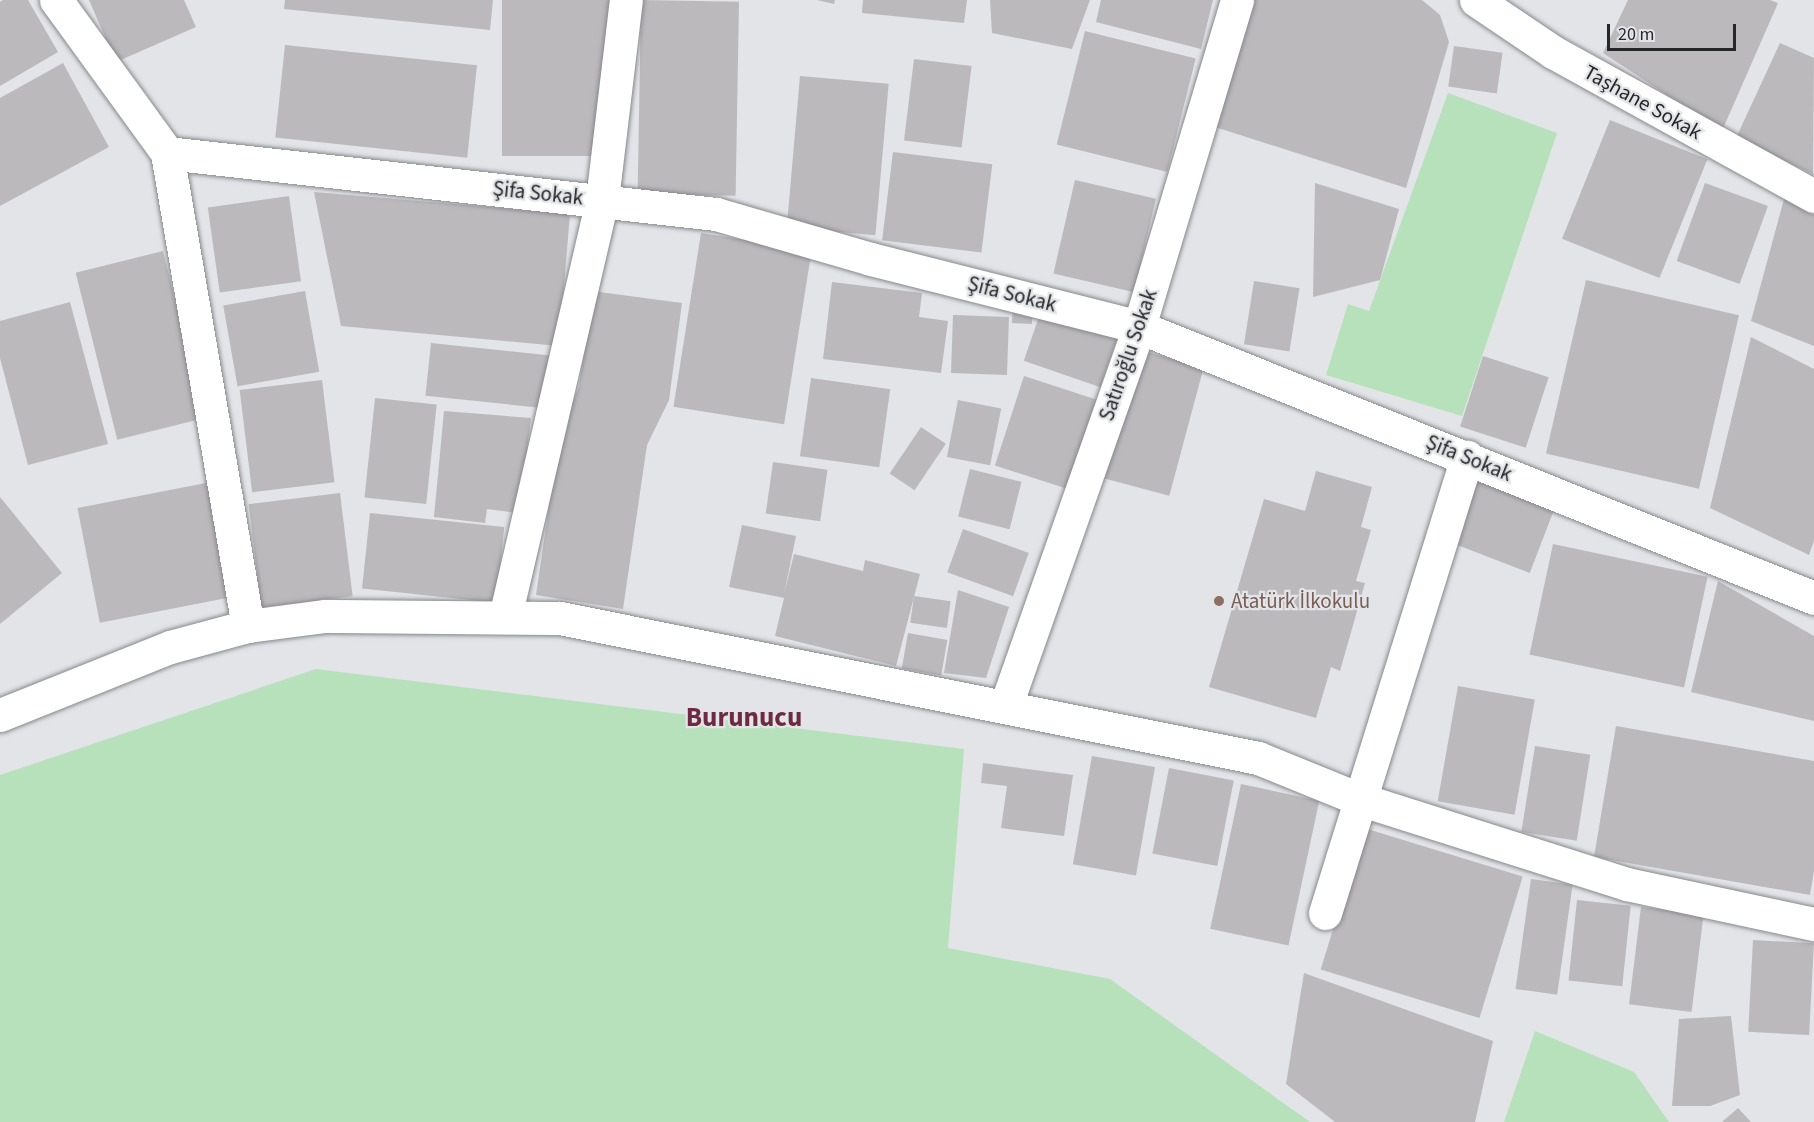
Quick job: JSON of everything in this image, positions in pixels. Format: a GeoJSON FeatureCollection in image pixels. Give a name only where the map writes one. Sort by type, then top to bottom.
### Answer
{"type":"FeatureCollection","features":[{"type":"Feature","properties":{"kind":"street"},"geometry":{"type":"LineString","coordinates":[[56,0],[167,153],[249,626]]}},
{"type":"Feature","properties":{"kind":"street"},"geometry":{"type":"LineString","coordinates":[[505,617],[602,200],[626,0]]}},
{"type":"Feature","properties":{"kind":"street","name":"Satıroğlu Sokak"},"geometry":{"type":"LineString","coordinates":[[1006,705],[1139,327],[1237,0]]}},
{"type":"Feature","properties":{"kind":"street","name":"Taşhane Sokak"},"geometry":{"type":"LineString","coordinates":[[1476,0],[1553,52],[1814,196]]}},
{"type":"Feature","properties":{"kind":"street","name":"Şifa Sokak"},"geometry":{"type":"LineString","coordinates":[[167,153],[716,214],[871,259],[1139,327],[1814,598]]}},
{"type":"Feature","properties":{"kind":"street"},"geometry":{"type":"LineString","coordinates":[[1325,914],[1467,457]]}},
{"type":"Feature","properties":{"kind":"street"},"geometry":{"type":"LineString","coordinates":[[0,715],[170,647],[249,626],[325,616],[560,618],[1006,705],[1258,758],[1359,799],[1627,885],[1814,924]]}},
{"type":"Feature","properties":{"kind":"green space"},"geometry":{"type":"Polygon","coordinates":[[[1448,93],[1557,133],[1462,416],[1326,375],[1348,304],[1369,311],[1448,93]]]}},
{"type":"Feature","properties":{"kind":"green space"},"geometry":{"type":"Polygon","coordinates":[[[316,669],[964,749],[948,948],[1110,979],[1310,1122],[0,1122],[0,775],[316,669]]]}},
{"type":"Feature","properties":{"kind":"green space"},"geometry":{"type":"Polygon","coordinates":[[[1535,1031],[1634,1072],[1669,1122],[1504,1122],[1535,1031]]]}},
{"type":"Feature","properties":{"kind":"building"},"geometry":{"type":"Polygon","coordinates":[[[28,0],[58,52],[0,86],[0,2],[28,0]]]}},
{"type":"Feature","properties":{"kind":"building"},"geometry":{"type":"Polygon","coordinates":[[[89,0],[184,0],[196,27],[116,62],[89,0]]]}},
{"type":"Feature","properties":{"kind":"building"},"geometry":{"type":"Polygon","coordinates":[[[285,0],[493,0],[490,30],[284,9],[285,0]]]}},
{"type":"Feature","properties":{"kind":"building"},"geometry":{"type":"Polygon","coordinates":[[[502,0],[614,0],[614,156],[502,156],[502,0]]]}},
{"type":"Feature","properties":{"kind":"building"},"geometry":{"type":"Polygon","coordinates":[[[641,0],[739,2],[736,196],[638,194],[641,0]]]}},
{"type":"Feature","properties":{"kind":"building"},"geometry":{"type":"Polygon","coordinates":[[[817,0],[835,0],[834,4],[817,0]]]}},
{"type":"Feature","properties":{"kind":"building"},"geometry":{"type":"Polygon","coordinates":[[[863,0],[967,0],[964,23],[862,13],[863,0]]]}},
{"type":"Feature","properties":{"kind":"building"},"geometry":{"type":"Polygon","coordinates":[[[990,0],[1090,0],[1072,49],[992,33],[990,0]]]}},
{"type":"Feature","properties":{"kind":"building"},"geometry":{"type":"Polygon","coordinates":[[[1101,0],[1213,0],[1201,49],[1096,22],[1101,0]]]}},
{"type":"Feature","properties":{"kind":"building"},"geometry":{"type":"Polygon","coordinates":[[[1254,0],[1422,0],[1440,15],[1449,42],[1406,188],[1215,127],[1254,0]]]}},
{"type":"Feature","properties":{"kind":"building"},"geometry":{"type":"Polygon","coordinates":[[[1628,0],[1770,0],[1778,3],[1722,131],[1603,53],[1628,0]]]}},
{"type":"Feature","properties":{"kind":"building"},"geometry":{"type":"Polygon","coordinates":[[[1085,31],[1196,59],[1167,172],[1057,145],[1085,31]]]}},
{"type":"Feature","properties":{"kind":"building"},"geometry":{"type":"Polygon","coordinates":[[[1780,43],[1814,58],[1813,174],[1736,138],[1780,43]]]}},
{"type":"Feature","properties":{"kind":"building"},"geometry":{"type":"Polygon","coordinates":[[[285,45],[477,65],[467,158],[275,137],[285,45]]]}},
{"type":"Feature","properties":{"kind":"building"},"geometry":{"type":"Polygon","coordinates":[[[1454,46],[1503,53],[1497,93],[1448,87],[1454,46]]]}},
{"type":"Feature","properties":{"kind":"building"},"geometry":{"type":"Polygon","coordinates":[[[914,59],[972,66],[962,147],[904,140],[914,59]]]}},
{"type":"Feature","properties":{"kind":"building"},"geometry":{"type":"Polygon","coordinates":[[[63,63],[109,147],[0,206],[0,98],[63,63]]]}},
{"type":"Feature","properties":{"kind":"building"},"geometry":{"type":"Polygon","coordinates":[[[800,76],[889,84],[875,235],[787,227],[800,76]]]}},
{"type":"Feature","properties":{"kind":"building"},"geometry":{"type":"Polygon","coordinates":[[[1610,120],[1707,159],[1659,278],[1562,239],[1610,120]]]}},
{"type":"Feature","properties":{"kind":"building"},"geometry":{"type":"Polygon","coordinates":[[[893,152],[992,164],[981,253],[882,240],[893,152]]]}},
{"type":"Feature","properties":{"kind":"building"},"geometry":{"type":"Polygon","coordinates":[[[1075,180],[1156,199],[1134,292],[1053,274],[1075,180]]]}},
{"type":"Feature","properties":{"kind":"building"},"geometry":{"type":"Polygon","coordinates":[[[1315,183],[1399,209],[1380,280],[1313,297],[1315,183]]]}},
{"type":"Feature","properties":{"kind":"building"},"geometry":{"type":"Polygon","coordinates":[[[1705,183],[1768,206],[1740,284],[1677,261],[1705,183]]]}},
{"type":"Feature","properties":{"kind":"building"},"geometry":{"type":"Polygon","coordinates":[[[314,192],[570,214],[559,346],[341,326],[314,192]]]}},
{"type":"Feature","properties":{"kind":"building"},"geometry":{"type":"Polygon","coordinates":[[[289,196],[301,281],[220,293],[208,207],[289,196]]]}},
{"type":"Feature","properties":{"kind":"building"},"geometry":{"type":"Polygon","coordinates":[[[1784,199],[1814,215],[1814,346],[1751,321],[1784,199]]]}},
{"type":"Feature","properties":{"kind":"building"},"geometry":{"type":"Polygon","coordinates":[[[701,233],[812,251],[784,424],[673,407],[701,233]]]}},
{"type":"Feature","properties":{"kind":"building"},"geometry":{"type":"Polygon","coordinates":[[[163,251],[205,418],[117,440],[76,273],[163,251]]]}},
{"type":"Feature","properties":{"kind":"building"},"geometry":{"type":"Polygon","coordinates":[[[1586,280],[1739,315],[1699,489],[1546,453],[1586,280]]]}},
{"type":"Feature","properties":{"kind":"building"},"geometry":{"type":"Polygon","coordinates":[[[1254,281],[1299,288],[1289,351],[1244,344],[1254,281]]]}},
{"type":"Feature","properties":{"kind":"building"},"geometry":{"type":"Polygon","coordinates":[[[832,282],[922,293],[919,317],[948,321],[941,373],[823,359],[832,282]]]}},
{"type":"Feature","properties":{"kind":"building"},"geometry":{"type":"Polygon","coordinates":[[[305,291],[319,372],[238,386],[223,305],[305,291]]]}},
{"type":"Feature","properties":{"kind":"building"},"geometry":{"type":"Polygon","coordinates":[[[592,291],[682,303],[669,400],[647,445],[623,609],[536,595],[560,432],[579,387],[592,291]]]}},
{"type":"Feature","properties":{"kind":"building"},"geometry":{"type":"Polygon","coordinates":[[[70,302],[108,444],[28,465],[0,358],[0,321],[70,302]]]}},
{"type":"Feature","properties":{"kind":"building"},"geometry":{"type":"Polygon","coordinates":[[[1013,302],[1033,303],[1032,324],[1012,323],[1013,302]]]}},
{"type":"Feature","properties":{"kind":"building"},"geometry":{"type":"Polygon","coordinates":[[[1043,305],[1120,331],[1100,387],[1024,361],[1043,305]]]}},
{"type":"Feature","properties":{"kind":"building"},"geometry":{"type":"Polygon","coordinates":[[[953,315],[1009,317],[1007,375],[951,373],[953,315]]]}},
{"type":"Feature","properties":{"kind":"building"},"geometry":{"type":"Polygon","coordinates":[[[1751,337],[1814,369],[1814,541],[1809,555],[1710,508],[1751,337]]]}},
{"type":"Feature","properties":{"kind":"building"},"geometry":{"type":"Polygon","coordinates":[[[431,343],[550,356],[545,408],[425,396],[431,343]]]}},
{"type":"Feature","properties":{"kind":"building"},"geometry":{"type":"Polygon","coordinates":[[[1139,350],[1204,367],[1169,496],[1105,478],[1139,350]]]}},
{"type":"Feature","properties":{"kind":"building"},"geometry":{"type":"Polygon","coordinates":[[[1483,356],[1549,377],[1526,448],[1460,426],[1483,356]]]}},
{"type":"Feature","properties":{"kind":"building"},"geometry":{"type":"Polygon","coordinates":[[[1024,376],[1099,400],[1070,490],[995,465],[1024,376]]]}},
{"type":"Feature","properties":{"kind":"building"},"geometry":{"type":"Polygon","coordinates":[[[811,378],[890,389],[879,467],[800,456],[811,378]]]}},
{"type":"Feature","properties":{"kind":"building"},"geometry":{"type":"Polygon","coordinates":[[[322,380],[335,482],[252,492],[240,390],[322,380]]]}},
{"type":"Feature","properties":{"kind":"building"},"geometry":{"type":"Polygon","coordinates":[[[375,398],[437,404],[426,504],[365,497],[375,398]]]}},
{"type":"Feature","properties":{"kind":"building"},"geometry":{"type":"Polygon","coordinates":[[[958,400],[1001,408],[990,465],[947,457],[958,400]]]}},
{"type":"Feature","properties":{"kind":"building"},"geometry":{"type":"Polygon","coordinates":[[[444,411],[531,418],[519,513],[487,509],[485,523],[434,517],[444,411]]]}},
{"type":"Feature","properties":{"kind":"building"},"geometry":{"type":"Polygon","coordinates":[[[921,427],[946,444],[915,490],[890,473],[921,427]]]}},
{"type":"Feature","properties":{"kind":"building"},"geometry":{"type":"Polygon","coordinates":[[[773,462],[827,470],[820,521],[766,513],[773,462]]]}},
{"type":"Feature","properties":{"kind":"building"},"geometry":{"type":"Polygon","coordinates":[[[970,469],[1021,482],[1010,529],[958,517],[970,469]]]}},
{"type":"Feature","properties":{"kind":"building"},"geometry":{"type":"Polygon","coordinates":[[[1316,471],[1372,487],[1361,527],[1371,530],[1356,581],[1365,583],[1340,671],[1331,667],[1316,718],[1209,687],[1264,499],[1305,511],[1316,471]]]}},
{"type":"Feature","properties":{"kind":"building"},"geometry":{"type":"Polygon","coordinates":[[[1476,473],[1556,504],[1530,573],[1449,542],[1476,473]]]}},
{"type":"Feature","properties":{"kind":"building"},"geometry":{"type":"Polygon","coordinates":[[[211,482],[233,597],[100,623],[77,508],[211,482]]]}},
{"type":"Feature","properties":{"kind":"building"},"geometry":{"type":"Polygon","coordinates":[[[340,493],[353,596],[261,607],[249,504],[340,493]]]}},
{"type":"Feature","properties":{"kind":"building"},"geometry":{"type":"Polygon","coordinates":[[[0,497],[62,573],[0,624],[0,497]]]}},
{"type":"Feature","properties":{"kind":"building"},"geometry":{"type":"Polygon","coordinates":[[[370,513],[504,527],[496,603],[362,589],[370,513]]]}},
{"type":"Feature","properties":{"kind":"building"},"geometry":{"type":"Polygon","coordinates":[[[742,525],[796,536],[784,594],[794,554],[863,571],[865,560],[920,574],[896,666],[775,636],[784,598],[729,587],[742,525]]]}},
{"type":"Feature","properties":{"kind":"building"},"geometry":{"type":"Polygon","coordinates":[[[963,529],[1029,553],[1013,596],[947,572],[963,529]]]}},
{"type":"Feature","properties":{"kind":"building"},"geometry":{"type":"Polygon","coordinates":[[[1553,544],[1708,577],[1684,687],[1530,655],[1553,544]]]}},
{"type":"Feature","properties":{"kind":"building"},"geometry":{"type":"Polygon","coordinates":[[[1718,581],[1814,636],[1814,721],[1691,692],[1718,581]]]}},
{"type":"Feature","properties":{"kind":"building"},"geometry":{"type":"Polygon","coordinates":[[[958,590],[1009,607],[986,678],[944,673],[958,590]]]}},
{"type":"Feature","properties":{"kind":"building"},"geometry":{"type":"Polygon","coordinates":[[[914,596],[951,601],[947,628],[910,623],[914,596]]]}},
{"type":"Feature","properties":{"kind":"building"},"geometry":{"type":"Polygon","coordinates":[[[908,633],[947,640],[941,675],[902,668],[908,633]]]}},
{"type":"Feature","properties":{"kind":"building"},"geometry":{"type":"Polygon","coordinates":[[[1458,686],[1535,700],[1514,815],[1438,801],[1458,686]]]}},
{"type":"Feature","properties":{"kind":"building"},"geometry":{"type":"Polygon","coordinates":[[[1616,726],[1814,761],[1814,871],[1810,895],[1594,857],[1616,726]]]}},
{"type":"Feature","properties":{"kind":"building"},"geometry":{"type":"Polygon","coordinates":[[[1535,746],[1590,755],[1577,841],[1521,832],[1535,746]]]}},
{"type":"Feature","properties":{"kind":"building"},"geometry":{"type":"Polygon","coordinates":[[[1092,756],[1155,767],[1136,875],[1073,864],[1092,756]]]}},
{"type":"Feature","properties":{"kind":"building"},"geometry":{"type":"Polygon","coordinates":[[[983,763],[1073,775],[1064,836],[1001,828],[1007,786],[981,783],[983,763]]]}},
{"type":"Feature","properties":{"kind":"building"},"geometry":{"type":"Polygon","coordinates":[[[1169,768],[1234,781],[1217,866],[1152,853],[1169,768]]]}},
{"type":"Feature","properties":{"kind":"building"},"geometry":{"type":"Polygon","coordinates":[[[1241,784],[1319,801],[1288,945],[1210,929],[1241,784]]]}},
{"type":"Feature","properties":{"kind":"building"},"geometry":{"type":"Polygon","coordinates":[[[1364,828],[1523,877],[1479,1018],[1321,970],[1364,828]]]}},
{"type":"Feature","properties":{"kind":"building"},"geometry":{"type":"Polygon","coordinates":[[[1531,879],[1573,885],[1557,995],[1516,989],[1531,879]]]}},
{"type":"Feature","properties":{"kind":"building"},"geometry":{"type":"Polygon","coordinates":[[[1577,900],[1631,906],[1622,986],[1569,981],[1577,900]]]}},
{"type":"Feature","properties":{"kind":"building"},"geometry":{"type":"Polygon","coordinates":[[[1641,907],[1704,915],[1692,1012],[1629,1004],[1641,907]]]}},
{"type":"Feature","properties":{"kind":"building"},"geometry":{"type":"Polygon","coordinates":[[[1753,940],[1814,943],[1809,1035],[1748,1032],[1753,940]]]}},
{"type":"Feature","properties":{"kind":"building"},"geometry":{"type":"Polygon","coordinates":[[[1304,973],[1493,1041],[1475,1122],[1335,1122],[1286,1084],[1304,973]]]}},
{"type":"Feature","properties":{"kind":"building"},"geometry":{"type":"Polygon","coordinates":[[[1731,1016],[1740,1095],[1710,1106],[1672,1106],[1679,1019],[1731,1016]]]}},
{"type":"Feature","properties":{"kind":"building"},"geometry":{"type":"Polygon","coordinates":[[[1738,1108],[1751,1122],[1722,1122],[1738,1108]]]}},
{"type":"Feature","properties":{"kind":"place","name":"Atatürk İlkokulu"},"geometry":{"type":"Point","coordinates":[1219,601]}},
{"type":"Feature","properties":{"kind":"district","name":"Burunucu"},"geometry":{"type":"Point","coordinates":[744,718]}}]}
